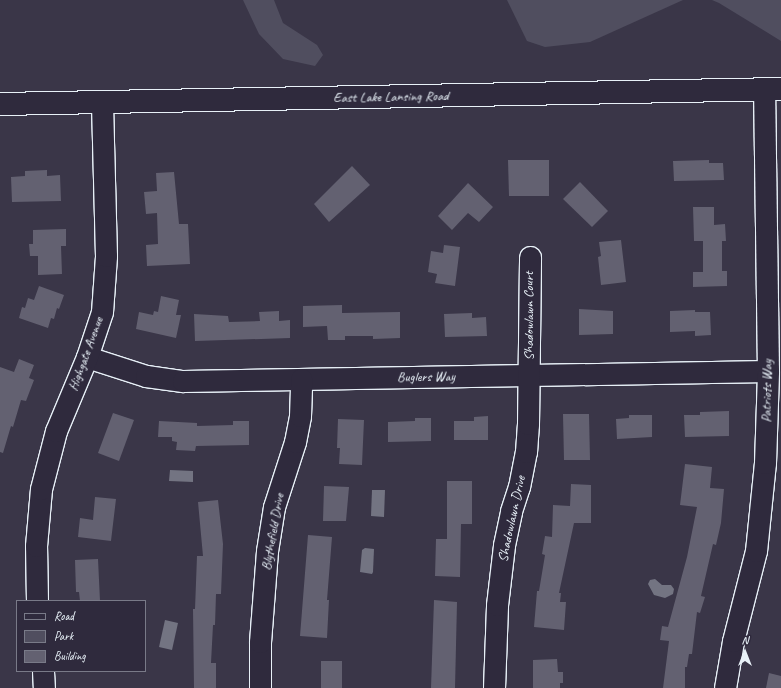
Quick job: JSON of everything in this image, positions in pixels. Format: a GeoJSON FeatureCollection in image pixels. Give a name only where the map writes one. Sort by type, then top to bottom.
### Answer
{"type":"FeatureCollection","features":[{"type":"Feature","properties":{"kind":"main road","name":"East Lake Lansing Road"},"geometry":{"type":"LineString","coordinates":[[0,104],[772,89]]}},
{"type":"Feature","properties":{"kind":"street","name":"Patriots Way"},"geometry":{"type":"LineString","coordinates":[[725,688],[733,641],[756,550],[760,523],[765,463],[768,370],[772,89]]}},
{"type":"Feature","properties":{"kind":"street","name":"Highgate Avenue"},"geometry":{"type":"LineString","coordinates":[[37,600],[36,546],[41,489],[56,431],[86,357],[102,312],[106,256],[102,102]]}},
{"type":"Feature","properties":{"kind":"street","name":"Shadowlawn Court"},"geometry":{"type":"LineString","coordinates":[[529,375],[530,257]]}},
{"type":"Feature","properties":{"kind":"street","name":"Buglers Way"},"geometry":{"type":"LineString","coordinates":[[86,357],[146,376],[183,381],[768,370]]}},
{"type":"Feature","properties":{"kind":"street","name":"Shadowlawn Drive"},"geometry":{"type":"LineString","coordinates":[[494,688],[497,605],[504,545],[512,511],[520,487],[526,452],[529,375]]}},
{"type":"Feature","properties":{"kind":"street","name":"Blythefield Drive"},"geometry":{"type":"LineString","coordinates":[[260,688],[260,642],[267,552],[274,507],[295,442],[300,416],[301,379]]}},
{"type":"Feature","properties":{"kind":"street"},"geometry":{"type":"LineString","coordinates":[[42,672],[44,688]]}},
{"type":"Feature","properties":{"kind":"green space"},"geometry":{"type":"Polygon","coordinates":[[[243,0],[274,0],[283,23],[317,45],[323,55],[315,66],[283,59],[259,34],[243,0]]]}},
{"type":"Feature","properties":{"kind":"green space"},"geometry":{"type":"Polygon","coordinates":[[[507,0],[683,0],[590,42],[545,47],[527,41],[507,0]]]}},
{"type":"Feature","properties":{"kind":"green space"},"geometry":{"type":"Polygon","coordinates":[[[712,0],[781,0],[781,41],[719,3],[712,0]]]}},
{"type":"Feature","properties":{"kind":"water"},"geometry":{"type":"Polygon","coordinates":[[[170,470],[193,471],[193,482],[169,481],[170,470]]]}},
{"type":"Feature","properties":{"kind":"water"},"geometry":{"type":"Polygon","coordinates":[[[372,490],[385,490],[384,517],[371,516],[372,490]]]}},
{"type":"Feature","properties":{"kind":"water"},"geometry":{"type":"Polygon","coordinates":[[[365,548],[374,549],[372,574],[360,572],[362,550],[365,548]]]}},
{"type":"Feature","properties":{"kind":"water"},"geometry":{"type":"Polygon","coordinates":[[[655,579],[662,585],[671,585],[674,589],[673,594],[665,598],[654,595],[648,584],[650,580],[655,579]]]}},
{"type":"Feature","properties":{"kind":"water"},"geometry":{"type":"Polygon","coordinates":[[[165,620],[178,623],[172,650],[159,647],[165,620]]]}},
{"type":"Feature","properties":{"kind":"building"},"geometry":{"type":"Polygon","coordinates":[[[508,160],[549,160],[549,196],[509,196],[508,160]]]}},
{"type":"Feature","properties":{"kind":"building"},"geometry":{"type":"Polygon","coordinates":[[[709,160],[709,163],[723,163],[724,180],[674,181],[673,161],[709,160]]]}},
{"type":"Feature","properties":{"kind":"building"},"geometry":{"type":"Polygon","coordinates":[[[352,166],[370,185],[329,222],[314,204],[352,166]]]}},
{"type":"Feature","properties":{"kind":"building"},"geometry":{"type":"Polygon","coordinates":[[[47,170],[47,176],[60,175],[61,201],[12,202],[11,177],[25,176],[25,171],[47,170]]]}},
{"type":"Feature","properties":{"kind":"building"},"geometry":{"type":"Polygon","coordinates":[[[174,172],[179,224],[188,224],[190,264],[147,266],[146,245],[158,244],[157,213],[146,214],[144,192],[157,191],[156,173],[174,172]]]}},
{"type":"Feature","properties":{"kind":"building"},"geometry":{"type":"Polygon","coordinates":[[[580,182],[608,211],[592,227],[563,199],[580,182]]]}},
{"type":"Feature","properties":{"kind":"building"},"geometry":{"type":"Polygon","coordinates":[[[468,183],[493,207],[479,222],[468,213],[452,230],[438,216],[468,183]]]}},
{"type":"Feature","properties":{"kind":"building"},"geometry":{"type":"Polygon","coordinates":[[[693,207],[714,207],[714,225],[725,224],[726,241],[722,241],[722,271],[727,271],[727,286],[693,287],[693,272],[703,272],[703,241],[694,241],[693,207]]]}},
{"type":"Feature","properties":{"kind":"building"},"geometry":{"type":"Polygon","coordinates":[[[66,229],[66,246],[61,246],[62,274],[38,275],[38,256],[30,256],[29,244],[33,244],[33,230],[66,229]]]}},
{"type":"Feature","properties":{"kind":"building"},"geometry":{"type":"Polygon","coordinates":[[[621,240],[626,282],[601,285],[598,257],[601,256],[599,242],[621,240]]]}},
{"type":"Feature","properties":{"kind":"building"},"geometry":{"type":"Polygon","coordinates":[[[444,245],[460,247],[455,286],[435,283],[437,274],[428,272],[431,251],[443,253],[444,245]]]}},
{"type":"Feature","properties":{"kind":"building"},"geometry":{"type":"Polygon","coordinates":[[[39,286],[64,295],[59,309],[57,308],[54,319],[51,318],[48,328],[19,318],[22,307],[25,308],[28,298],[34,300],[39,286]]]}},
{"type":"Feature","properties":{"kind":"building"},"geometry":{"type":"Polygon","coordinates":[[[161,296],[179,300],[176,315],[181,315],[176,338],[136,329],[139,312],[153,315],[154,311],[158,312],[161,296]]]}},
{"type":"Feature","properties":{"kind":"building"},"geometry":{"type":"Polygon","coordinates":[[[342,305],[342,313],[400,312],[400,338],[373,339],[373,336],[345,336],[345,340],[328,340],[327,326],[303,327],[303,306],[342,305]]]}},
{"type":"Feature","properties":{"kind":"building"},"geometry":{"type":"Polygon","coordinates":[[[579,309],[613,311],[613,334],[579,335],[579,309]]]}},
{"type":"Feature","properties":{"kind":"building"},"geometry":{"type":"Polygon","coordinates":[[[695,310],[695,312],[710,312],[711,335],[695,336],[695,331],[670,332],[670,311],[695,310]]]}},
{"type":"Feature","properties":{"kind":"building"},"geometry":{"type":"Polygon","coordinates":[[[279,311],[279,321],[290,320],[290,338],[195,341],[194,314],[228,316],[229,322],[260,321],[259,312],[279,311]]]}},
{"type":"Feature","properties":{"kind":"building"},"geometry":{"type":"Polygon","coordinates":[[[472,313],[472,318],[486,317],[487,336],[445,337],[444,314],[472,313]]]}},
{"type":"Feature","properties":{"kind":"building"},"geometry":{"type":"Polygon","coordinates":[[[19,359],[34,365],[29,378],[34,380],[26,401],[21,400],[3,453],[0,452],[0,367],[14,372],[19,359]]]}},
{"type":"Feature","properties":{"kind":"building"},"geometry":{"type":"Polygon","coordinates":[[[729,411],[729,436],[685,437],[684,415],[700,415],[700,412],[729,411]]]}},
{"type":"Feature","properties":{"kind":"building"},"geometry":{"type":"Polygon","coordinates":[[[113,413],[134,420],[119,461],[98,453],[113,413]]]}},
{"type":"Feature","properties":{"kind":"building"},"geometry":{"type":"Polygon","coordinates":[[[563,414],[589,414],[590,460],[564,460],[563,414]]]}},
{"type":"Feature","properties":{"kind":"building"},"geometry":{"type":"Polygon","coordinates":[[[629,415],[652,415],[652,437],[617,439],[616,419],[629,418],[629,415]]]}},
{"type":"Feature","properties":{"kind":"building"},"geometry":{"type":"Polygon","coordinates":[[[488,416],[488,440],[454,440],[454,421],[474,421],[474,417],[488,416]]]}},
{"type":"Feature","properties":{"kind":"building"},"geometry":{"type":"Polygon","coordinates":[[[415,418],[431,418],[431,441],[388,442],[388,422],[415,421],[415,418]]]}},
{"type":"Feature","properties":{"kind":"building"},"geometry":{"type":"Polygon","coordinates":[[[338,419],[364,420],[362,465],[339,464],[340,448],[337,448],[338,419]]]}},
{"type":"Feature","properties":{"kind":"building"},"geometry":{"type":"Polygon","coordinates":[[[159,421],[197,423],[197,426],[233,425],[233,421],[249,421],[249,445],[196,446],[195,451],[176,450],[177,442],[172,441],[172,437],[158,437],[159,421]]]}},
{"type":"Feature","properties":{"kind":"building"},"geometry":{"type":"Polygon","coordinates":[[[685,464],[712,467],[710,488],[724,489],[721,523],[716,545],[713,544],[701,596],[705,597],[700,613],[697,612],[692,654],[689,654],[687,667],[685,667],[685,688],[663,688],[669,641],[660,640],[662,626],[668,627],[687,557],[697,507],[680,505],[685,464]]]}},
{"type":"Feature","properties":{"kind":"building"},"geometry":{"type":"Polygon","coordinates":[[[447,481],[472,481],[472,524],[461,524],[460,577],[435,576],[436,539],[447,539],[447,481]]]}},
{"type":"Feature","properties":{"kind":"building"},"geometry":{"type":"Polygon","coordinates":[[[571,484],[591,485],[591,523],[574,523],[559,593],[561,593],[560,602],[566,602],[564,630],[534,627],[537,591],[539,591],[545,555],[542,554],[545,536],[552,537],[553,505],[570,506],[571,484]]]}},
{"type":"Feature","properties":{"kind":"building"},"geometry":{"type":"Polygon","coordinates":[[[324,486],[349,487],[346,521],[323,521],[324,486]]]}},
{"type":"Feature","properties":{"kind":"building"},"geometry":{"type":"Polygon","coordinates":[[[95,497],[116,499],[111,541],[78,537],[80,518],[93,520],[95,497]]]}},
{"type":"Feature","properties":{"kind":"building"},"geometry":{"type":"Polygon","coordinates":[[[218,500],[223,544],[221,594],[216,594],[215,625],[213,625],[211,663],[216,663],[216,688],[194,688],[193,609],[195,609],[197,556],[203,556],[198,502],[218,500]]]}},
{"type":"Feature","properties":{"kind":"building"},"geometry":{"type":"Polygon","coordinates":[[[308,535],[332,537],[327,600],[329,600],[327,638],[300,636],[308,535]]]}},
{"type":"Feature","properties":{"kind":"building"},"geometry":{"type":"Polygon","coordinates":[[[98,559],[100,600],[80,600],[79,592],[76,592],[75,560],[98,559]]]}},
{"type":"Feature","properties":{"kind":"building"},"geometry":{"type":"Polygon","coordinates":[[[434,600],[457,602],[455,688],[431,688],[434,600]]]}},
{"type":"Feature","properties":{"kind":"building"},"geometry":{"type":"Polygon","coordinates":[[[557,659],[558,672],[563,672],[563,683],[560,683],[560,688],[533,688],[533,660],[557,659]]]}},
{"type":"Feature","properties":{"kind":"building"},"geometry":{"type":"Polygon","coordinates":[[[321,661],[342,661],[342,688],[321,688],[321,661]]]}},
{"type":"Feature","properties":{"kind":"building"},"geometry":{"type":"Polygon","coordinates":[[[769,673],[781,676],[781,688],[766,688],[769,673]]]}}]}
